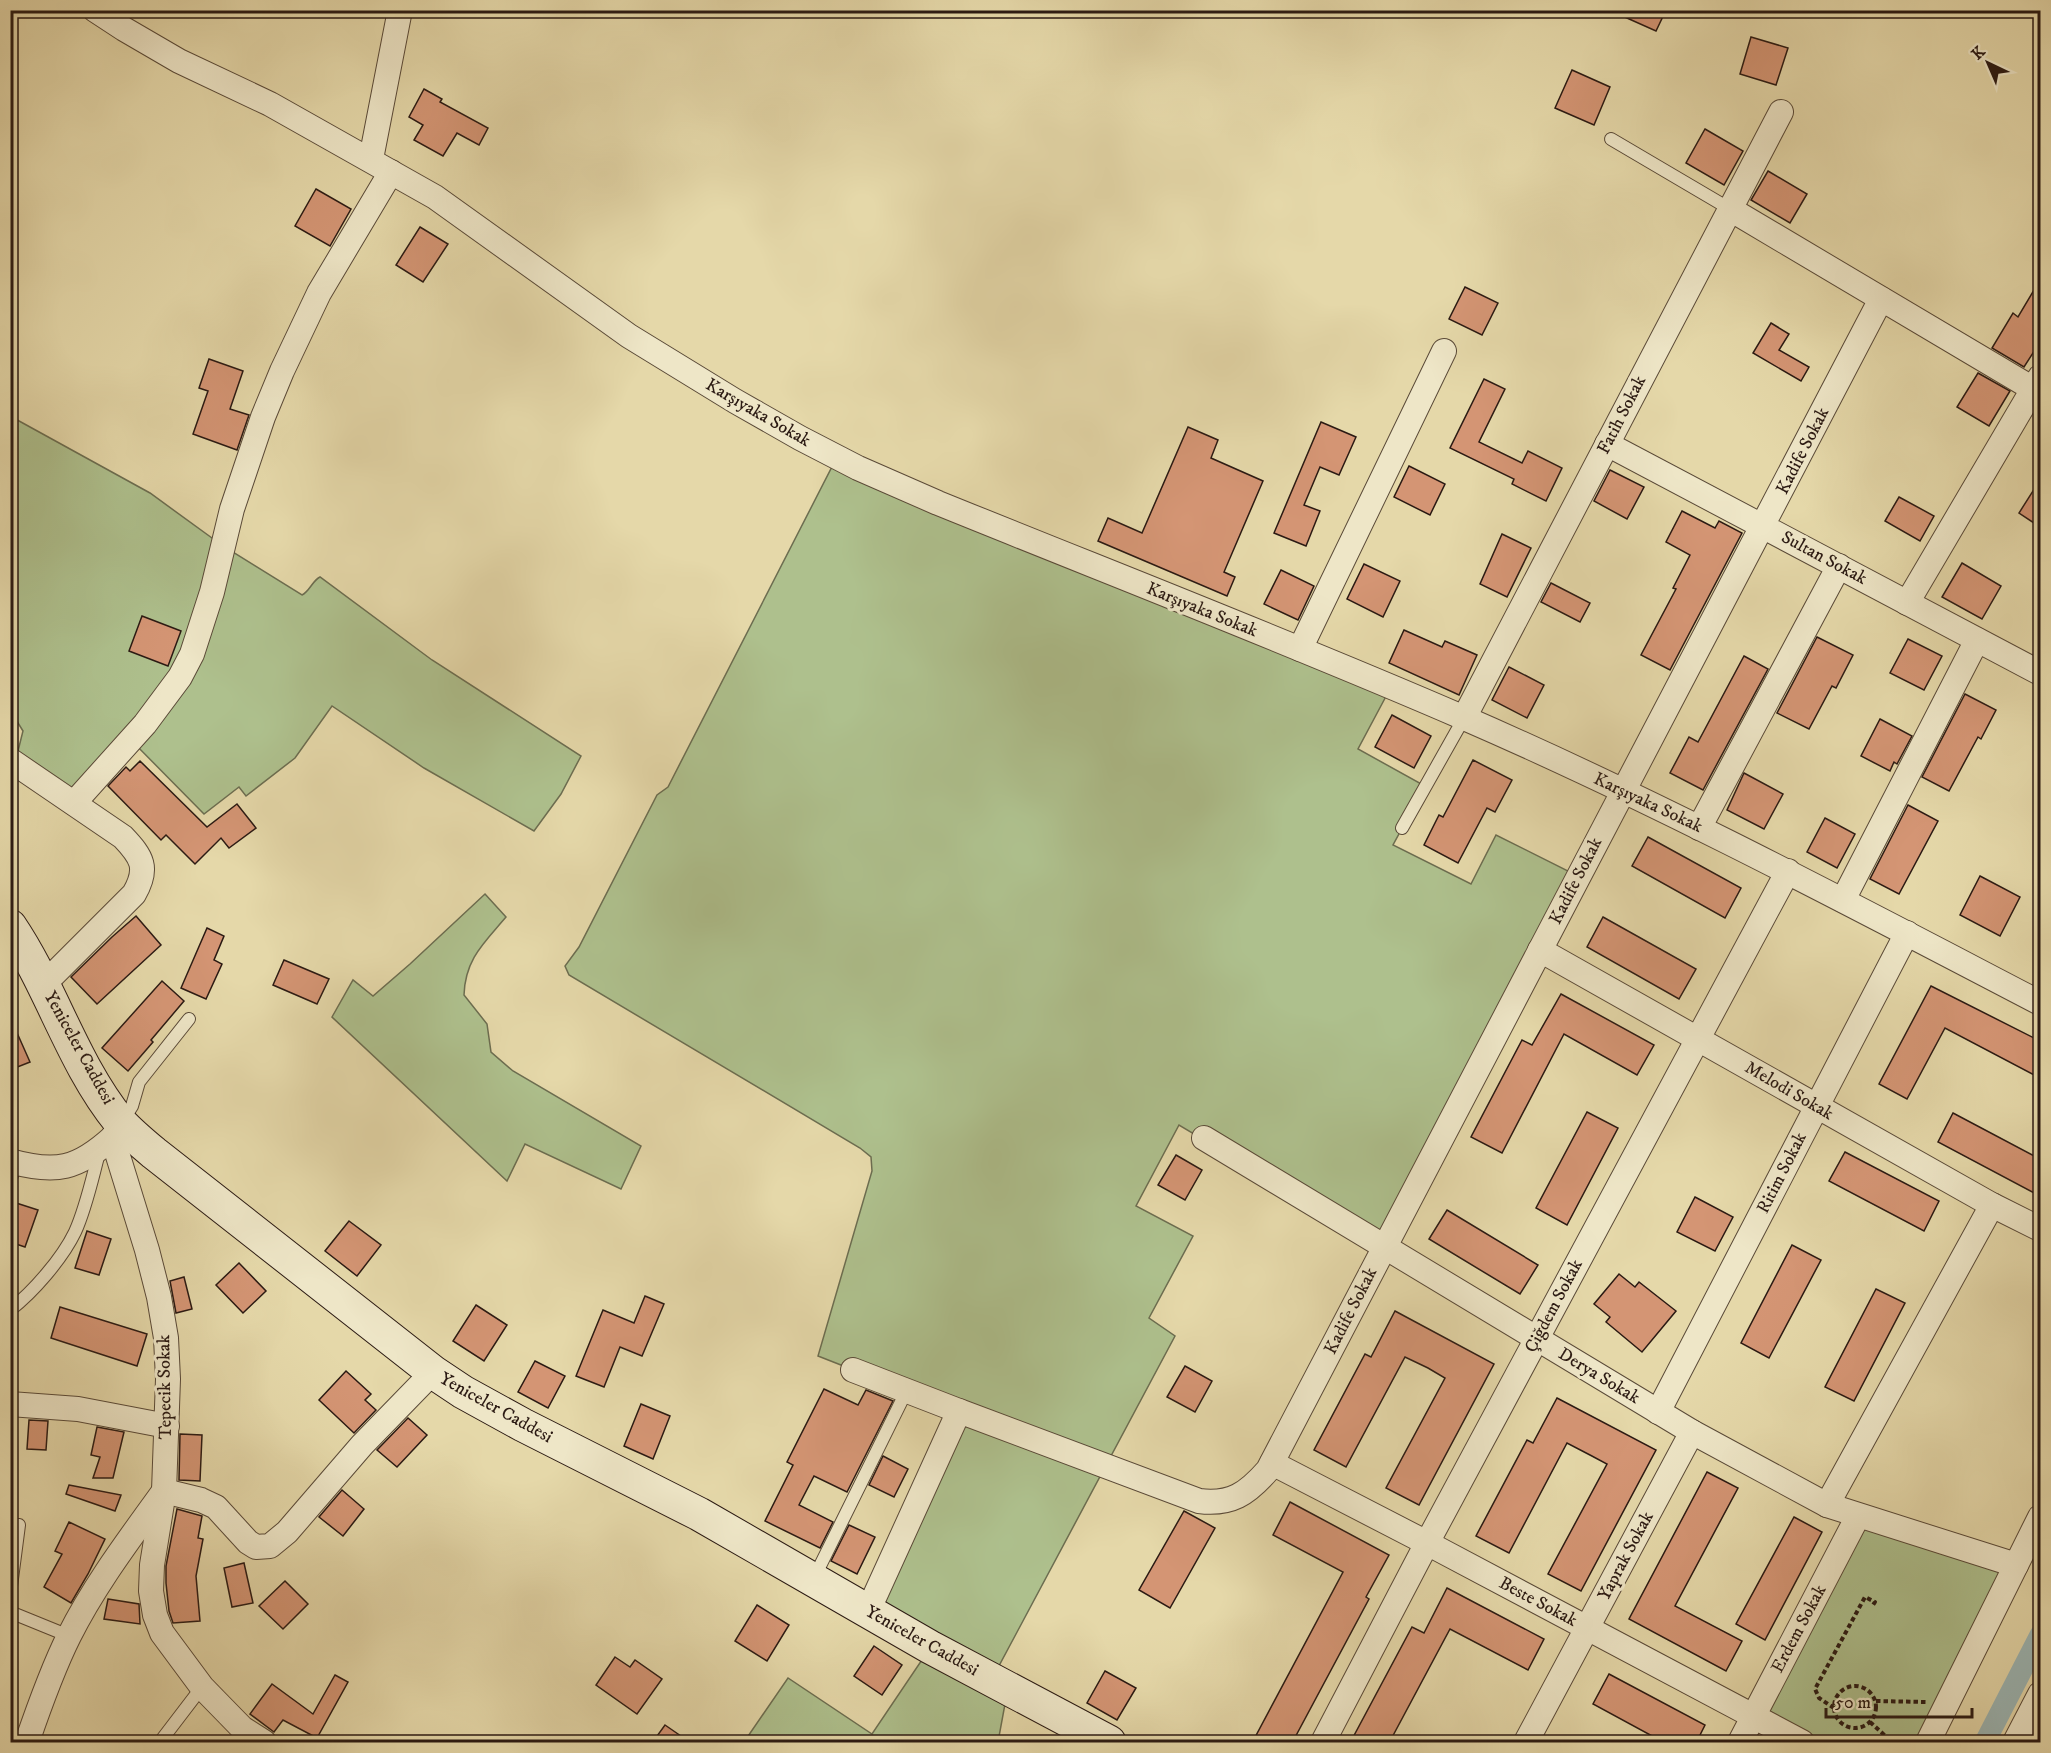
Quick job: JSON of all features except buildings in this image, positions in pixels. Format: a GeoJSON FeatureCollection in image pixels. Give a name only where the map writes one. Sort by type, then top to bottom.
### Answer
{"type":"FeatureCollection","features":[{"type":"Feature","properties":{"kind":"street","name":"Karşıyaka Sokak"},"geometry":{"type":"LineString","coordinates":[[95,10],[179,61],[270,104],[435,196],[629,336],[735,401],[858,468],[938,503],[1464,718],[1788,871],[2040,1003]]}},
{"type":"Feature","properties":{"kind":"street"},"geometry":{"type":"LineString","coordinates":[[74,803],[145,724],[180,677],[192,654],[212,592],[232,509],[263,417],[282,371],[381,165],[400,10]]}},
{"type":"Feature","properties":{"kind":"street","name":"Fatih Sokak"},"geometry":{"type":"LineString","coordinates":[[1464,718],[1780,112]]}},
{"type":"Feature","properties":{"kind":"street"},"geometry":{"type":"LineString","coordinates":[[1730,209],[1881,299],[2038,386],[1907,603]]}},
{"type":"Feature","properties":{"kind":"street","name":"Kadife Sokak"},"geometry":{"type":"LineString","coordinates":[[853,1370],[1199,1502],[1214,1503],[1232,1500],[1259,1480],[1272,1463],[1881,299]]}},
{"type":"Feature","properties":{"kind":"street"},"geometry":{"type":"LineString","coordinates":[[1300,650],[1444,351]]}},
{"type":"Feature","properties":{"kind":"street","name":"Sultan Sokak"},"geometry":{"type":"LineString","coordinates":[[1607,444],[2040,673]]}},
{"type":"Feature","properties":{"kind":"street"},"geometry":{"type":"LineString","coordinates":[[1699,828],[1839,566]]}},
{"type":"Feature","properties":{"kind":"street"},"geometry":{"type":"LineString","coordinates":[[1843,900],[1977,640]]}},
{"type":"Feature","properties":{"kind":"street"},"geometry":{"type":"LineString","coordinates":[[10,760],[123,837],[137,851],[143,871],[134,894],[44,984]]}},
{"type":"Feature","properties":{"kind":"street","name":"Çiğdem Sokak"},"geometry":{"type":"LineString","coordinates":[[1323,1743],[1427,1543],[1788,871]]}},
{"type":"Feature","properties":{"kind":"street","name":"Yeniceler Caddesi"},"geometry":{"type":"LineString","coordinates":[[10,926],[44,984],[61,1023],[103,1098],[112,1136],[154,1153],[433,1372],[504,1414],[699,1514],[930,1647],[1109,1743]]}},
{"type":"Feature","properties":{"kind":"street","name":"Ritim Sokak"},"geometry":{"type":"LineString","coordinates":[[1658,1412],[1907,933]]}},
{"type":"Feature","properties":{"kind":"street","name":"Melodi Sokak"},"geometry":{"type":"LineString","coordinates":[[1540,950],[1992,1205],[2040,1229]]}},
{"type":"Feature","properties":{"kind":"street"},"geometry":{"type":"LineString","coordinates":[[13,1168],[56,1169],[71,1165],[112,1136]]}},
{"type":"Feature","properties":{"kind":"street","name":"Tepecik Sokak"},"geometry":{"type":"LineString","coordinates":[[112,1136],[159,1297],[166,1338],[168,1379],[164,1491],[152,1565],[151,1591],[155,1615],[162,1633],[202,1687],[242,1728],[264,1743]]}},
{"type":"Feature","properties":{"kind":"street","name":"Derya Sokak"},"geometry":{"type":"LineString","coordinates":[[1204,1138],[1658,1412],[1827,1505],[2016,1565]]}},
{"type":"Feature","properties":{"kind":"street"},"geometry":{"type":"LineString","coordinates":[[1827,1505],[1992,1205]]}},
{"type":"Feature","properties":{"kind":"street"},"geometry":{"type":"LineString","coordinates":[[27,1743],[69,1636],[116,1558],[164,1491],[201,1500],[216,1507],[248,1542],[256,1546],[270,1546],[287,1532],[362,1445],[433,1372]]}},
{"type":"Feature","properties":{"kind":"street"},"geometry":{"type":"LineString","coordinates":[[10,1404],[78,1409],[167,1426]]}},
{"type":"Feature","properties":{"kind":"street"},"geometry":{"type":"LineString","coordinates":[[868,1611],[959,1411]]}},
{"type":"Feature","properties":{"kind":"street","name":"Yaprak Sokak"},"geometry":{"type":"LineString","coordinates":[[1527,1743],[1692,1432]]}},
{"type":"Feature","properties":{"kind":"street","name":"Beste Sokak"},"geometry":{"type":"LineString","coordinates":[[1272,1463],[1802,1743]]}},
{"type":"Feature","properties":{"kind":"street","name":"Erdem Sokak"},"geometry":{"type":"LineString","coordinates":[[1740,1743],[1858,1516]]}},
{"type":"Feature","properties":{"kind":"street"},"geometry":{"type":"LineString","coordinates":[[1928,1743],[2040,1517]]}},
{"type":"Feature","properties":{"kind":"street"},"geometry":{"type":"LineString","coordinates":[[2015,1743],[2040,1694]]}},
{"type":"Feature","properties":{"kind":"lane"},"geometry":{"type":"LineString","coordinates":[[1611,139],[1730,209]]}},
{"type":"Feature","properties":{"kind":"lane"},"geometry":{"type":"LineString","coordinates":[[1402,828],[1464,718]]}},
{"type":"Feature","properties":{"kind":"lane"},"geometry":{"type":"LineString","coordinates":[[10,1310],[32,1290],[75,1232],[112,1136],[132,1106],[139,1082],[189,1019]]}},
{"type":"Feature","properties":{"kind":"lane"},"geometry":{"type":"LineString","coordinates":[[813,1579],[907,1390]]}},
{"type":"Feature","properties":{"kind":"lane"},"geometry":{"type":"LineString","coordinates":[[10,1594],[12,1562],[19,1526]]}},
{"type":"Feature","properties":{"kind":"lane"},"geometry":{"type":"LineString","coordinates":[[10,1612],[69,1636]]}},
{"type":"Feature","properties":{"kind":"lane"},"geometry":{"type":"LineString","coordinates":[[160,1743],[202,1687]]}},
{"type":"Feature","properties":{"kind":"path"},"geometry":{"type":"LineString","coordinates":[[1834,1708],[1819,1698],[1815,1689],[1865,1597],[1875,1602],[1873,1605]]}},
{"type":"Feature","properties":{"kind":"path"},"geometry":{"type":"LineString","coordinates":[[1850,1686],[1861,1686],[1870,1692],[1876,1701],[1876,1713],[1870,1722],[1860,1728],[1849,1728],[1840,1722],[1834,1712],[1834,1701],[1840,1692],[1850,1686]]}},
{"type":"Feature","properties":{"kind":"path"},"geometry":{"type":"LineString","coordinates":[[1876,1701],[1948,1703]]}},
{"type":"Feature","properties":{"kind":"path"},"geometry":{"type":"LineString","coordinates":[[1870,1722],[1892,1743]]}},
{"type":"Feature","properties":{"kind":"green space"},"geometry":{"type":"Polygon","coordinates":[[[10,416],[150,493],[223,546],[302,595],[320,577],[432,660],[581,756],[561,794],[534,831],[424,768],[332,706],[295,758],[246,796],[239,787],[204,814],[131,740],[74,803],[15,763],[23,731],[10,710],[10,416]]]}},
{"type":"Feature","properties":{"kind":"green space"},"geometry":{"type":"Polygon","coordinates":[[[837,457],[1391,687],[1358,749],[1425,786],[1393,845],[1471,884],[1496,835],[1578,876],[1384,1247],[1179,1125],[1136,1206],[1193,1236],[1149,1318],[1175,1336],[992,1679],[1008,1688],[998,1742],[744,1742],[788,1678],[872,1734],[930,1648],[868,1611],[958,1411],[818,1356],[872,1171],[871,1157],[860,1148],[569,975],[565,966],[579,947],[657,795],[668,787],[837,457]]]}},
{"type":"Feature","properties":{"kind":"green space"},"geometry":{"type":"Polygon","coordinates":[[[485,894],[506,917],[472,961],[465,982],[464,995],[487,1024],[491,1052],[513,1071],[641,1146],[621,1189],[525,1144],[507,1181],[332,1017],[353,980],[373,996],[485,894]]]}},
{"type":"Feature","properties":{"kind":"green space"},"geometry":{"type":"Polygon","coordinates":[[[1858,1516],[2016,1565],[1928,1742],[1802,1742],[1754,1717],[1858,1516]]]}},
{"type":"Feature","properties":{"kind":"waterway"},"geometry":{"type":"LineString","coordinates":[[1985,1742],[2040,1635]]}}]}
